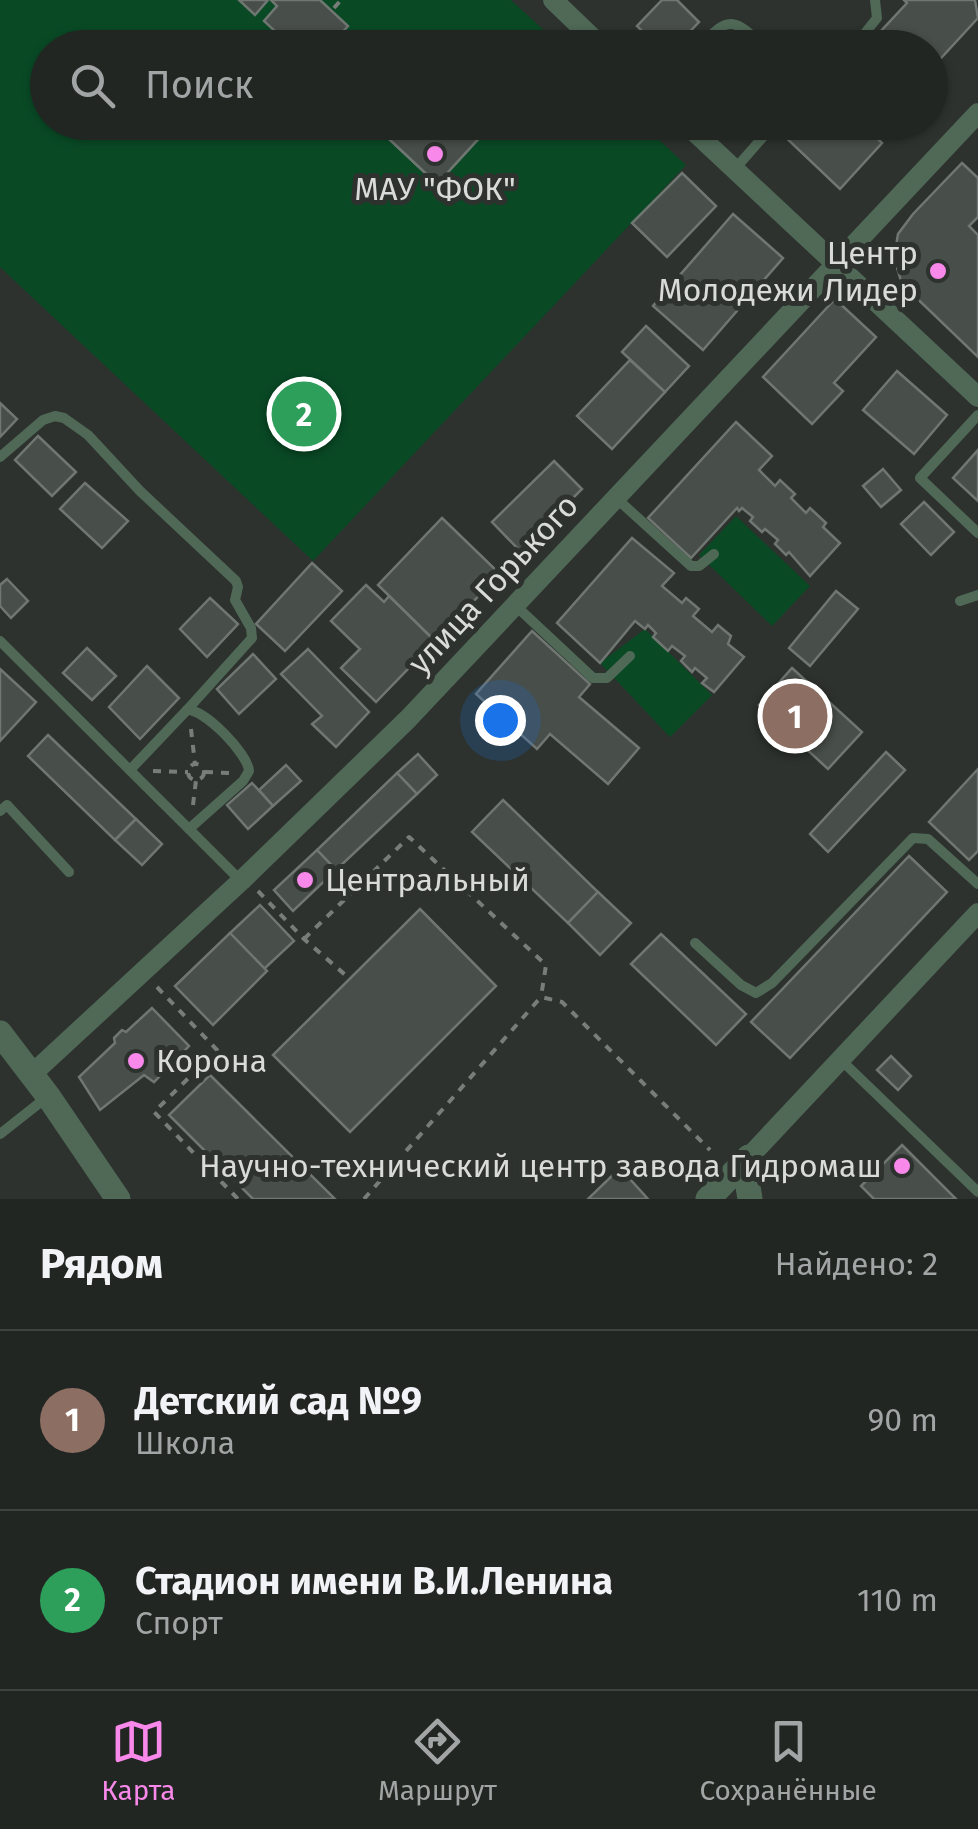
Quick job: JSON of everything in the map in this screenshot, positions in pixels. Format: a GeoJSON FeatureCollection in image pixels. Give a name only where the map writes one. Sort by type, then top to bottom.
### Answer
{"type":"FeatureCollection","features":[{"type":"Feature","properties":{"kind":"street"},"geometry":{"type":"LineString","coordinates":[[553,0],[585,30]]}},
{"type":"Feature","properties":{"kind":"street","name":"улица Горького"},"geometry":{"type":"LineString","coordinates":[[31,1075],[369,759],[978,113]]}},
{"type":"Feature","properties":{"kind":"street"},"geometry":{"type":"LineString","coordinates":[[703,140],[978,397]]}},
{"type":"Feature","properties":{"kind":"street"},"geometry":{"type":"LineString","coordinates":[[708,1199],[978,913]]}},
{"type":"Feature","properties":{"kind":"street"},"geometry":{"type":"LineString","coordinates":[[0,1034],[118,1199]]}},
{"type":"Feature","properties":{"kind":"street"},"geometry":{"type":"LineString","coordinates":[[749,1157],[750,1199]]}},
{"type":"Feature","properties":{"kind":"lane"},"geometry":{"type":"LineString","coordinates":[[868,30],[878,18],[875,0]]}},
{"type":"Feature","properties":{"kind":"lane"},"geometry":{"type":"LineString","coordinates":[[715,30],[729,22],[746,30]]}},
{"type":"Feature","properties":{"kind":"lane"},"geometry":{"type":"LineString","coordinates":[[734,170],[760,140]]}},
{"type":"Feature","properties":{"kind":"lane"},"geometry":{"type":"LineString","coordinates":[[978,415],[920,478],[978,532]]}},
{"type":"Feature","properties":{"kind":"lane"},"geometry":{"type":"LineString","coordinates":[[0,457],[44,420],[64,418],[88,435],[140,491],[232,576],[238,588],[235,600],[252,628],[252,638],[130,770]]}},
{"type":"Feature","properties":{"kind":"lane"},"geometry":{"type":"LineString","coordinates":[[616,498],[690,566],[700,566],[714,554]]}},
{"type":"Feature","properties":{"kind":"lane"},"geometry":{"type":"LineString","coordinates":[[960,601],[978,595]]}},
{"type":"Feature","properties":{"kind":"lane"},"geometry":{"type":"LineString","coordinates":[[516,606],[594,678],[607,678],[630,656]]}},
{"type":"Feature","properties":{"kind":"lane"},"geometry":{"type":"LineString","coordinates":[[0,641],[241,881]]}},
{"type":"Feature","properties":{"kind":"lane"},"geometry":{"type":"LineString","coordinates":[[188,710],[203,713],[249,766],[243,780],[189,830]]}},
{"type":"Feature","properties":{"kind":"lane"},"geometry":{"type":"LineString","coordinates":[[0,811],[6,806],[70,872]]}},
{"type":"Feature","properties":{"kind":"lane"},"geometry":{"type":"LineString","coordinates":[[695,942],[741,985],[756,992],[772,983],[913,838],[928,838],[978,884]]}},
{"type":"Feature","properties":{"kind":"lane"},"geometry":{"type":"LineString","coordinates":[[840,1060],[978,1192]]}},
{"type":"Feature","properties":{"kind":"lane"},"geometry":{"type":"LineString","coordinates":[[0,1134],[48,1096]]}},
{"type":"Feature","properties":{"kind":"path"},"geometry":{"type":"LineString","coordinates":[[334,8],[342,0]]}},
{"type":"Feature","properties":{"kind":"path"},"geometry":{"type":"LineString","coordinates":[[188,710],[195,764],[188,772]]}},
{"type":"Feature","properties":{"kind":"path"},"geometry":{"type":"LineString","coordinates":[[188,772],[194,780],[203,777],[203,767],[195,764]]}},
{"type":"Feature","properties":{"kind":"path"},"geometry":{"type":"LineString","coordinates":[[130,770],[188,772]]}},
{"type":"Feature","properties":{"kind":"path"},"geometry":{"type":"LineString","coordinates":[[304,939],[409,837],[546,966],[541,997],[364,1199]]}},
{"type":"Feature","properties":{"kind":"path"},"geometry":{"type":"LineString","coordinates":[[241,881],[264,895],[304,939],[350,978]]}},
{"type":"Feature","properties":{"kind":"path"},"geometry":{"type":"LineString","coordinates":[[143,972],[216,1050],[154,1112],[238,1199]]}},
{"type":"Feature","properties":{"kind":"path"},"geometry":{"type":"LineString","coordinates":[[541,997],[562,1002],[710,1150]]}},
{"type":"Feature","properties":{"kind":"green space"},"geometry":{"type":"Polygon","coordinates":[[[0,0],[511,0],[544,30],[30,30],[30,140],[659,140],[686,165],[313,561],[0,267],[0,0]]]}},
{"type":"Feature","properties":{"kind":"green space"},"geometry":{"type":"Polygon","coordinates":[[[736,516],[810,586],[772,626],[699,555],[736,516]]]}},
{"type":"Feature","properties":{"kind":"green space"},"geometry":{"type":"Polygon","coordinates":[[[645,629],[712,695],[670,737],[600,663],[645,629]]]}},
{"type":"Feature","properties":{"kind":"building"},"geometry":{"type":"Polygon","coordinates":[[[239,0],[268,0],[255,15],[239,0]]]}},
{"type":"Feature","properties":{"kind":"building"},"geometry":{"type":"Polygon","coordinates":[[[271,0],[320,0],[348,26],[344,30],[274,30],[264,21],[277,6],[271,0]]]}},
{"type":"Feature","properties":{"kind":"building"},"geometry":{"type":"Polygon","coordinates":[[[662,0],[677,0],[699,22],[691,30],[641,30],[637,26],[662,0]]]}},
{"type":"Feature","properties":{"kind":"building"},"geometry":{"type":"Polygon","coordinates":[[[904,0],[975,0],[978,18],[948,50],[948,30],[882,30],[907,3],[904,0]]]}},
{"type":"Feature","properties":{"kind":"building"},"geometry":{"type":"Polygon","coordinates":[[[390,140],[477,140],[437,184],[390,140]]]}},
{"type":"Feature","properties":{"kind":"building"},"geometry":{"type":"Polygon","coordinates":[[[390,140],[477,140],[437,184],[390,140]]]}},
{"type":"Feature","properties":{"kind":"building"},"geometry":{"type":"Polygon","coordinates":[[[788,140],[879,140],[882,143],[840,189],[788,140]]]}},
{"type":"Feature","properties":{"kind":"building","name":"Центр Молодежи Лидер"},"geometry":{"type":"Polygon","coordinates":[[[962,163],[978,178],[978,217],[969,226],[978,235],[978,357],[902,284],[894,258],[898,234],[962,163]]]}},
{"type":"Feature","properties":{"kind":"building"},"geometry":{"type":"Polygon","coordinates":[[[682,173],[716,206],[667,257],[632,223],[682,173]]]}},
{"type":"Feature","properties":{"kind":"building"},"geometry":{"type":"Polygon","coordinates":[[[733,214],[783,258],[703,350],[653,306],[733,214]]]}},
{"type":"Feature","properties":{"kind":"building"},"geometry":{"type":"Polygon","coordinates":[[[835,299],[876,337],[834,383],[843,391],[812,424],[763,377],[835,299]]]}},
{"type":"Feature","properties":{"kind":"building"},"geometry":{"type":"Polygon","coordinates":[[[646,326],[689,366],[665,392],[622,352],[646,326]]]}},
{"type":"Feature","properties":{"kind":"building"},"geometry":{"type":"Polygon","coordinates":[[[630,360],[665,392],[612,449],[577,416],[630,360]]]}},
{"type":"Feature","properties":{"kind":"building"},"geometry":{"type":"Polygon","coordinates":[[[897,371],[947,415],[914,454],[863,410],[897,371]]]}},
{"type":"Feature","properties":{"kind":"building"},"geometry":{"type":"Polygon","coordinates":[[[0,403],[17,419],[0,437],[0,403]]]}},
{"type":"Feature","properties":{"kind":"building"},"geometry":{"type":"Polygon","coordinates":[[[736,422],[772,456],[759,470],[775,486],[780,480],[795,494],[791,498],[806,513],[810,508],[840,543],[810,576],[789,552],[786,555],[775,544],[778,540],[750,521],[753,517],[742,508],[737,508],[691,558],[648,518],[736,422]]]}},
{"type":"Feature","properties":{"kind":"building"},"geometry":{"type":"Polygon","coordinates":[[[38,436],[76,472],[52,496],[15,460],[38,436]]]}},
{"type":"Feature","properties":{"kind":"building"},"geometry":{"type":"Polygon","coordinates":[[[978,450],[978,501],[953,478],[978,450]]]}},
{"type":"Feature","properties":{"kind":"building"},"geometry":{"type":"Polygon","coordinates":[[[554,461],[582,489],[520,551],[492,522],[554,461]]]}},
{"type":"Feature","properties":{"kind":"building"},"geometry":{"type":"Polygon","coordinates":[[[883,469],[901,490],[881,507],[863,486],[883,469]]]}},
{"type":"Feature","properties":{"kind":"building"},"geometry":{"type":"Polygon","coordinates":[[[85,483],[128,521],[102,548],[60,509],[85,483]]]}},
{"type":"Feature","properties":{"kind":"building"},"geometry":{"type":"Polygon","coordinates":[[[924,502],[954,532],[931,555],[901,524],[924,502]]]}},
{"type":"Feature","properties":{"kind":"building"},"geometry":{"type":"Polygon","coordinates":[[[442,518],[500,574],[435,641],[378,585],[442,518]]]}},
{"type":"Feature","properties":{"kind":"building"},"geometry":{"type":"Polygon","coordinates":[[[632,538],[674,573],[662,586],[682,603],[686,598],[699,609],[693,616],[712,632],[718,625],[731,636],[728,644],[744,657],[714,692],[702,683],[707,678],[695,668],[692,672],[681,661],[685,656],[672,646],[668,651],[653,637],[656,633],[648,625],[645,629],[635,621],[600,663],[557,623],[632,538]]]}},
{"type":"Feature","properties":{"kind":"building"},"geometry":{"type":"Polygon","coordinates":[[[312,563],[342,591],[285,651],[256,624],[312,563]]]}},
{"type":"Feature","properties":{"kind":"building"},"geometry":{"type":"Polygon","coordinates":[[[7,579],[28,601],[11,618],[0,606],[0,585],[7,579]]]}},
{"type":"Feature","properties":{"kind":"building"},"geometry":{"type":"Polygon","coordinates":[[[366,585],[384,602],[389,596],[435,641],[376,702],[341,668],[360,649],[331,621],[366,585]]]}},
{"type":"Feature","properties":{"kind":"building"},"geometry":{"type":"Polygon","coordinates":[[[836,591],[858,609],[810,666],[789,648],[836,591]]]}},
{"type":"Feature","properties":{"kind":"building"},"geometry":{"type":"Polygon","coordinates":[[[210,598],[238,624],[207,657],[180,629],[210,598]]]}},
{"type":"Feature","properties":{"kind":"building"},"geometry":{"type":"Polygon","coordinates":[[[532,631],[590,684],[579,697],[639,748],[608,784],[550,734],[537,749],[476,694],[532,631]]]}},
{"type":"Feature","properties":{"kind":"building"},"geometry":{"type":"Polygon","coordinates":[[[87,648],[116,676],[92,700],[63,673],[87,648]]]}},
{"type":"Feature","properties":{"kind":"building"},"geometry":{"type":"Polygon","coordinates":[[[308,649],[369,712],[336,747],[312,724],[322,716],[281,674],[308,649]]]}},
{"type":"Feature","properties":{"kind":"building"},"geometry":{"type":"Polygon","coordinates":[[[253,654],[276,679],[239,714],[217,689],[253,654]]]}},
{"type":"Feature","properties":{"kind":"building"},"geometry":{"type":"Polygon","coordinates":[[[147,666],[179,698],[140,739],[109,707],[147,666]]]}},
{"type":"Feature","properties":{"kind":"building"},"geometry":{"type":"Polygon","coordinates":[[[792,668],[862,732],[828,769],[759,705],[792,668]]]}},
{"type":"Feature","properties":{"kind":"building"},"geometry":{"type":"Polygon","coordinates":[[[0,669],[36,702],[0,741],[0,669]]]}},
{"type":"Feature","properties":{"kind":"building"},"geometry":{"type":"Polygon","coordinates":[[[48,735],[136,819],[115,840],[28,756],[48,735]]]}},
{"type":"Feature","properties":{"kind":"building"},"geometry":{"type":"Polygon","coordinates":[[[886,752],[905,770],[828,852],[810,834],[886,752]]]}},
{"type":"Feature","properties":{"kind":"building"},"geometry":{"type":"Polygon","coordinates":[[[418,754],[437,775],[417,794],[397,773],[418,754]]]}},
{"type":"Feature","properties":{"kind":"building"},"geometry":{"type":"Polygon","coordinates":[[[286,765],[301,781],[273,806],[259,790],[286,765]]]}},
{"type":"Feature","properties":{"kind":"building"},"geometry":{"type":"Polygon","coordinates":[[[978,769],[978,851],[969,860],[929,822],[978,769]]]}},
{"type":"Feature","properties":{"kind":"building"},"geometry":{"type":"Polygon","coordinates":[[[397,773],[417,794],[336,870],[317,850],[397,773]]]}},
{"type":"Feature","properties":{"kind":"building"},"geometry":{"type":"Polygon","coordinates":[[[252,783],[273,806],[248,829],[227,805],[252,783]]]}},
{"type":"Feature","properties":{"kind":"building"},"geometry":{"type":"Polygon","coordinates":[[[503,800],[598,892],[568,923],[472,832],[503,800]]]}},
{"type":"Feature","properties":{"kind":"building"},"geometry":{"type":"Polygon","coordinates":[[[136,819],[162,844],[142,865],[115,840],[136,819]]]}},
{"type":"Feature","properties":{"kind":"building","name":"Центральный"},"geometry":{"type":"Polygon","coordinates":[[[317,850],[336,870],[293,911],[274,890],[317,850]]]}},
{"type":"Feature","properties":{"kind":"building"},"geometry":{"type":"Polygon","coordinates":[[[909,856],[947,892],[790,1058],[751,1022],[909,856]]]}},
{"type":"Feature","properties":{"kind":"building"},"geometry":{"type":"Polygon","coordinates":[[[598,892],[631,923],[600,955],[568,923],[598,892]]]}},
{"type":"Feature","properties":{"kind":"building"},"geometry":{"type":"Polygon","coordinates":[[[260,905],[294,941],[264,969],[230,933],[260,905]]]}},
{"type":"Feature","properties":{"kind":"building"},"geometry":{"type":"Polygon","coordinates":[[[420,909],[496,986],[350,1132],[273,1055],[420,909]]]}},
{"type":"Feature","properties":{"kind":"building"},"geometry":{"type":"Polygon","coordinates":[[[230,933],[267,971],[213,1025],[175,986],[230,933]]]}},
{"type":"Feature","properties":{"kind":"building"},"geometry":{"type":"Polygon","coordinates":[[[661,934],[746,1014],[716,1045],[631,964],[661,934]]]}},
{"type":"Feature","properties":{"kind":"building","name":"Корона"},"geometry":{"type":"Polygon","coordinates":[[[152,1008],[189,1046],[154,1082],[144,1075],[100,1110],[79,1077],[115,1043],[114,1038],[122,1030],[126,1032],[152,1008]]]}},
{"type":"Feature","properties":{"kind":"building"},"geometry":{"type":"Polygon","coordinates":[[[891,1056],[911,1076],[898,1090],[877,1070],[891,1056]]]}},
{"type":"Feature","properties":{"kind":"building"},"geometry":{"type":"Polygon","coordinates":[[[210,1075],[335,1199],[253,1199],[169,1115],[210,1075]]]}},
{"type":"Feature","properties":{"kind":"building","name":"Научно-технический центр завода Гидромаш"},"geometry":{"type":"Polygon","coordinates":[[[902,1145],[956,1199],[874,1199],[861,1186],[902,1145]]]}},
{"type":"Feature","properties":{"kind":"building"},"geometry":{"type":"Polygon","coordinates":[[[620,1168],[648,1199],[588,1199],[620,1168]]]}},
{"type":"Feature","properties":{"kind":"place","name":"МАУ \"ФОК\""},"geometry":{"type":"Point","coordinates":[435,154]}},
{"type":"Feature","properties":{"kind":"place","name":"Центр Молодежи Лидер"},"geometry":{"type":"Point","coordinates":[938,271]}},
{"type":"Feature","properties":{"kind":"place","name":"Стадион имени В.И.Ленина"},"geometry":{"type":"Point","coordinates":[304,414]}},
{"type":"Feature","properties":{"kind":"place","name":"Детский сад №9"},"geometry":{"type":"Point","coordinates":[795,716]}},
{"type":"Feature","properties":{"kind":"place","name":"Центральный"},"geometry":{"type":"Point","coordinates":[305,880]}},
{"type":"Feature","properties":{"kind":"place","name":"Корона"},"geometry":{"type":"Point","coordinates":[136,1061]}},
{"type":"Feature","properties":{"kind":"place","name":"Научно-технический центр завода Гидромаш"},"geometry":{"type":"Point","coordinates":[902,1166]}}]}
